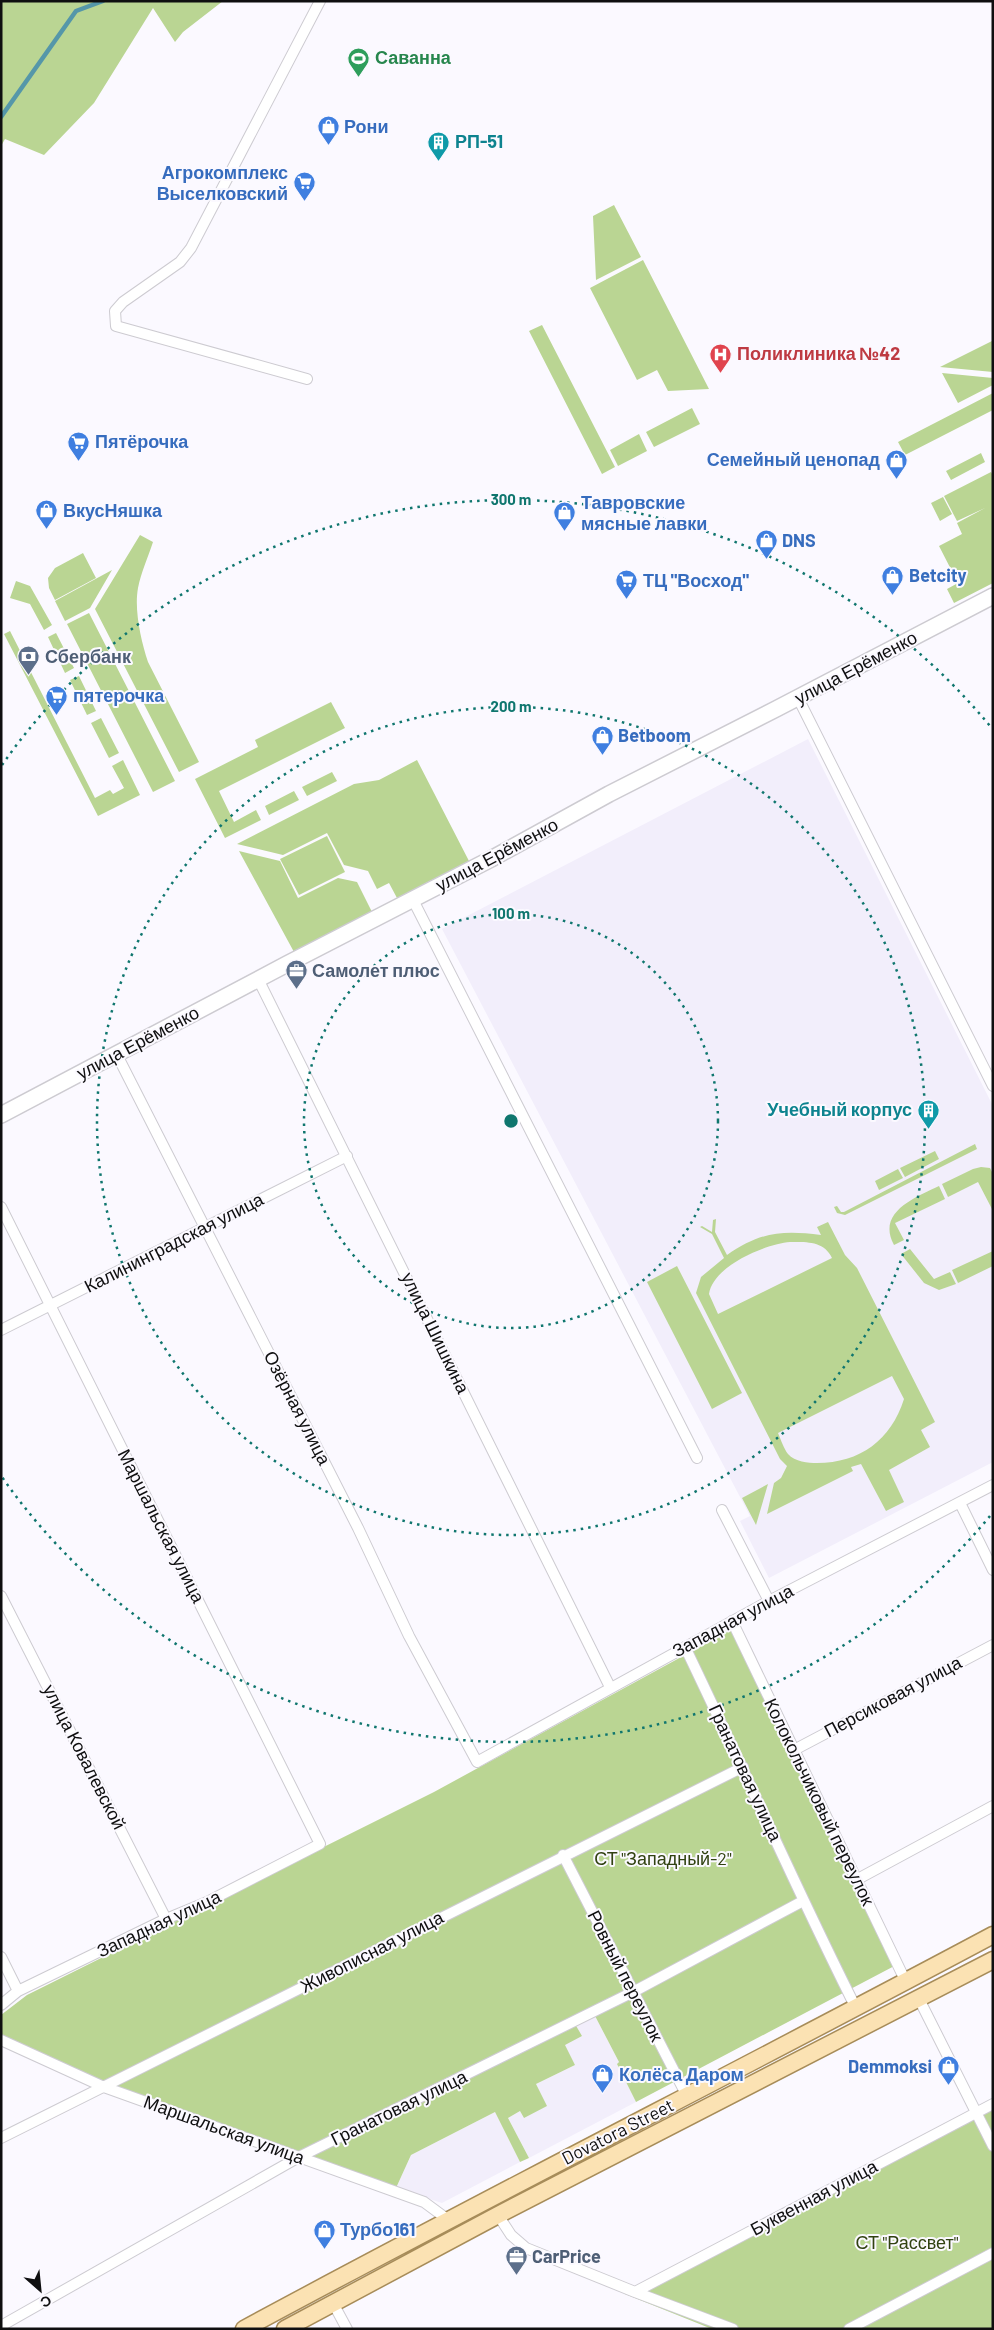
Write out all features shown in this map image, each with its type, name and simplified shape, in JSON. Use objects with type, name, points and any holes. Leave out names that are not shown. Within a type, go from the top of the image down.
[{"type":"main road","name":"улица Ерёменко","points":[[1,1116],[258,979],[413,900],[609,794],[993,596]]},
{"type":"main road","name":"Dovatora Street","points":[[244,2329],[447,2219],[687,2096],[993,1935]]},
{"type":"main road","name":"Dovatora Street","points":[[285,2329],[498,2216],[993,1960]]},
{"type":"street","points":[[307,378],[116,326],[116,311],[122,302],[180,262],[192,248],[320,1]]},
{"type":"street","points":[[798,698],[993,1086]]},
{"type":"street","points":[[413,900],[696,1458]]},
{"type":"street","name":"улица Шишкина","points":[[258,979],[610,1687]]},
{"type":"street","name":"Озёрная улица","points":[[117,1055],[358,1528],[409,1636],[477,1762]]},
{"type":"street","name":"Калининградская улица","points":[[1,1330],[347,1156]]},
{"type":"street","name":"Маршальская улица","points":[[1,1207],[320,1844]]},
{"type":"street","name":"Западная улица","points":[[477,1762],[769,1601],[993,1486]]},
{"type":"street","points":[[960,1503],[993,1570]]},
{"type":"street","points":[[722,1510],[769,1601]]},
{"type":"street","name":"улица Ковалевской","points":[[1,1596],[166,1919]]},
{"type":"street","name":"Колокольчиковый переулок","points":[[732,1621],[906,1982]]},
{"type":"street","name":"Персиковая улица","points":[[794,1750],[993,1645]]},
{"type":"street","name":"Гранатовая улица","points":[[685,1647],[743,1767],[802,1901],[856,2008]]},
{"type":"street","name":"Живописная улица","points":[[1,2138],[743,1767]]},
{"type":"street","points":[[856,1880],[993,1806]]},
{"type":"street","name":"Западная улица","points":[[1,2005],[18,1991],[166,1919],[207,1902],[320,1844]]},
{"type":"street","name":"Ровный переулок","points":[[563,1856],[687,2096]]},
{"type":"street","name":"Гранатовая улица","points":[[1,2326],[299,2157],[633,1992],[802,1901]]},
{"type":"street","points":[[1,1957],[18,1991]]},
{"type":"street","points":[[919,1999],[993,2146]]},
{"type":"street","name":"Маршальская улица","points":[[1,2040],[104,2087],[424,2202],[447,2219]]},
{"type":"street","name":"Буквенная улица","points":[[634,2292],[993,2104]]},
{"type":"street","points":[[498,2216],[511,2235],[526,2248],[634,2292],[733,2329]]},
{"type":"street","points":[[849,2329],[993,2253]]},
{"type":"street","points":[[333,2303],[347,2329]]},
{"type":"shaded area","points":[[808,739],[993,1106],[993,1462],[769,1578],[740,1521],[750,1516],[442,929]]},
{"type":"shaded area","points":[[594,2014],[619,2062],[617,2064],[636,2102],[529,2158],[508,2118],[520,2111],[524,2118],[536,2084],[575,2065],[564,2045],[575,2024]]},
{"type":"shaded area","points":[[495,2112],[520,2162],[442,2203],[396,2188],[411,2155]]},
{"type":"green space","points":[[1,1],[223,1],[183,32],[175,42],[153,8],[94,103],[44,155],[5,139],[1,146]]},
{"type":"green space","points":[[614,205],[641,257],[596,280],[593,216]]},
{"type":"green space","points":[[643,260],[709,389],[668,391],[657,370],[637,380],[590,288]]},
{"type":"green space","points":[[542,325],[615,467],[602,474],[529,331]]},
{"type":"green space","points":[[992,341],[993,372],[940,367]]},
{"type":"green space","points":[[942,373],[993,378],[993,385],[958,403]]},
{"type":"green space","points":[[993,393],[993,410],[905,455],[898,442]]},
{"type":"green space","points":[[692,408],[700,424],[654,447],[646,432]]},
{"type":"green space","points":[[639,434],[647,451],[618,466],[610,450]]},
{"type":"green space","points":[[981,453],[985,462],[951,480],[946,471]]},
{"type":"green space","points":[[991,472],[993,476],[993,583],[954,603],[947,589],[958,583],[939,546],[962,534],[957,523],[985,508],[957,521],[944,496]]},
{"type":"green space","points":[[943,497],[952,514],[940,521],[931,503]]},
{"type":"green space","points":[[140,535],[153,542],[141,577],[137,597],[143,645],[148,662],[199,762],[179,772],[95,609]]},
{"type":"green space","points":[[83,553],[96,578],[55,600],[49,588],[48,578],[55,568]]},
{"type":"green space","points":[[112,570],[90,608],[65,621],[55,601]]},
{"type":"green space","points":[[16,581],[30,586],[52,625],[44,630],[30,604],[10,598]]},
{"type":"green space","points":[[89,613],[175,781],[153,792],[67,624]]},
{"type":"green space","points":[[10,631],[95,798],[110,790],[113,794],[124,788],[112,766],[123,760],[140,795],[98,816],[4,634]]},
{"type":"green space","points":[[56,633],[74,668],[65,673],[48,637]]},
{"type":"green space","points":[[79,676],[96,711],[87,715],[70,680]]},
{"type":"green space","points":[[331,702],[345,728],[219,791],[234,822],[256,810],[261,820],[225,838],[195,779],[258,747],[255,740]]},
{"type":"green space","points":[[101,718],[119,753],[109,758],[91,723]]},
{"type":"green space","points":[[417,760],[469,861],[397,898],[389,883],[377,889],[368,871],[344,865],[327,833],[283,855],[237,844],[354,784],[379,780]]},
{"type":"green space","points":[[332,772],[337,781],[307,796],[302,787]]},
{"type":"green space","points":[[294,791],[299,800],[269,815],[265,806]]},
{"type":"green space","points":[[327,836],[345,872],[299,895],[280,859]]},
{"type":"green space","points":[[239,851],[280,861],[298,898],[338,878],[357,882],[372,912],[294,952]]},
{"type":"green space","points":[[975,1144],[977,1149],[845,1215],[837,1213],[834,1207],[837,1206],[841,1212],[844,1212]]},
{"type":"green space","points":[[935,1151],[939,1159],[905,1177],[900,1168]]},
{"type":"green space","points":[[981,1167],[990,1168],[993,1174],[993,1211],[978,1182],[948,1197],[942,1184]]},
{"type":"green space","points":[[898,1169],[903,1178],[879,1190],[875,1181]]},
{"type":"green space","points":[[939,1186],[945,1199],[895,1223],[904,1240],[894,1245],[890,1233],[890,1223],[894,1215],[910,1201]]},
{"type":"green space","points":[[716,1219],[715,1232],[727,1255],[750,1241],[772,1234],[821,1235],[817,1227],[828,1222],[845,1255],[857,1268],[935,1422],[921,1430],[930,1447],[889,1470],[904,1502],[886,1511],[861,1464],[851,1467],[853,1471],[767,1514],[774,1483],[781,1478],[787,1466],[780,1459],[696,1293],[701,1277],[724,1258],[712,1234],[700,1227],[702,1226],[712,1232],[713,1220]],"holes":[[[790,1242],[820,1245],[829,1252],[832,1258],[718,1314],[709,1294],[720,1274],[754,1252]],[[892,1376],[904,1399],[891,1426],[872,1446],[860,1454],[833,1462],[806,1462],[794,1459],[788,1454],[778,1433]]]},
{"type":"green space","points":[[910,1249],[934,1279],[950,1272],[956,1284],[939,1290],[924,1283],[901,1254]]},
{"type":"green space","points":[[993,1251],[993,1266],[958,1283],[952,1270]]},
{"type":"green space","points":[[677,1266],[742,1393],[712,1409],[647,1282]]},
{"type":"green space","points":[[768,1484],[756,1525],[742,1498]]},
{"type":"green space","name":"СТ \"Западный-2\"","points":[[738,1626],[900,1963],[636,2102],[617,2064],[619,2062],[594,2014],[575,2024],[582,2036],[565,2045],[575,2065],[536,2084],[547,2106],[524,2118],[520,2111],[508,2118],[529,2158],[520,2162],[495,2112],[411,2155],[396,2188],[120,2098],[1,2040],[1,2015],[27,1995],[434,1792]]},
{"type":"green space","name":"СТ \"Рассвет\"","points":[[993,2101],[993,2329],[712,2329],[625,2294]]},
{"type":"waterway","points":[[1,117],[76,11],[103,1]]},
{"type":"place","name":"Саванна","points":[[359,77]]},
{"type":"place","name":"Рони","points":[[328,146]]},
{"type":"place","name":"РП-51","points":[[439,161]]},
{"type":"place","name":"Агрокомплекс Выселковский","points":[[304,202]]},
{"type":"place","name":"Поликлиника №42","points":[[721,373]]},
{"type":"place","name":"Пятёрочка","points":[[79,461]]},
{"type":"place","name":"Семейный ценопад","points":[[896,479]]},
{"type":"place","name":"ВкусНяшка","points":[[47,530]]},
{"type":"place","name":"Тавровские мясные лавки","points":[[565,532]]},
{"type":"place","name":"DNS","points":[[766,560]]},
{"type":"place","name":"Betcity","points":[[893,595]]},
{"type":"place","name":"ТЦ \"Восход\"","points":[[627,600]]},
{"type":"place","name":"Сбербанк","points":[[29,676]]},
{"type":"place","name":"пятерочка","points":[[57,715]]},
{"type":"place","name":"Betboom","points":[[602,755]]},
{"type":"place","name":"Самолет плюс","points":[[296,990]]},
{"type":"place","name":"Учебный корпус","points":[[928,1129]]},
{"type":"place","name":"Demmoksi","points":[[948,2086]]},
{"type":"place","name":"Колёса Даром","points":[[603,2094]]},
{"type":"place","name":"Турбо161","points":[[324,2249]]},
{"type":"place","name":"CarPrice","points":[[516,2276]]}]
